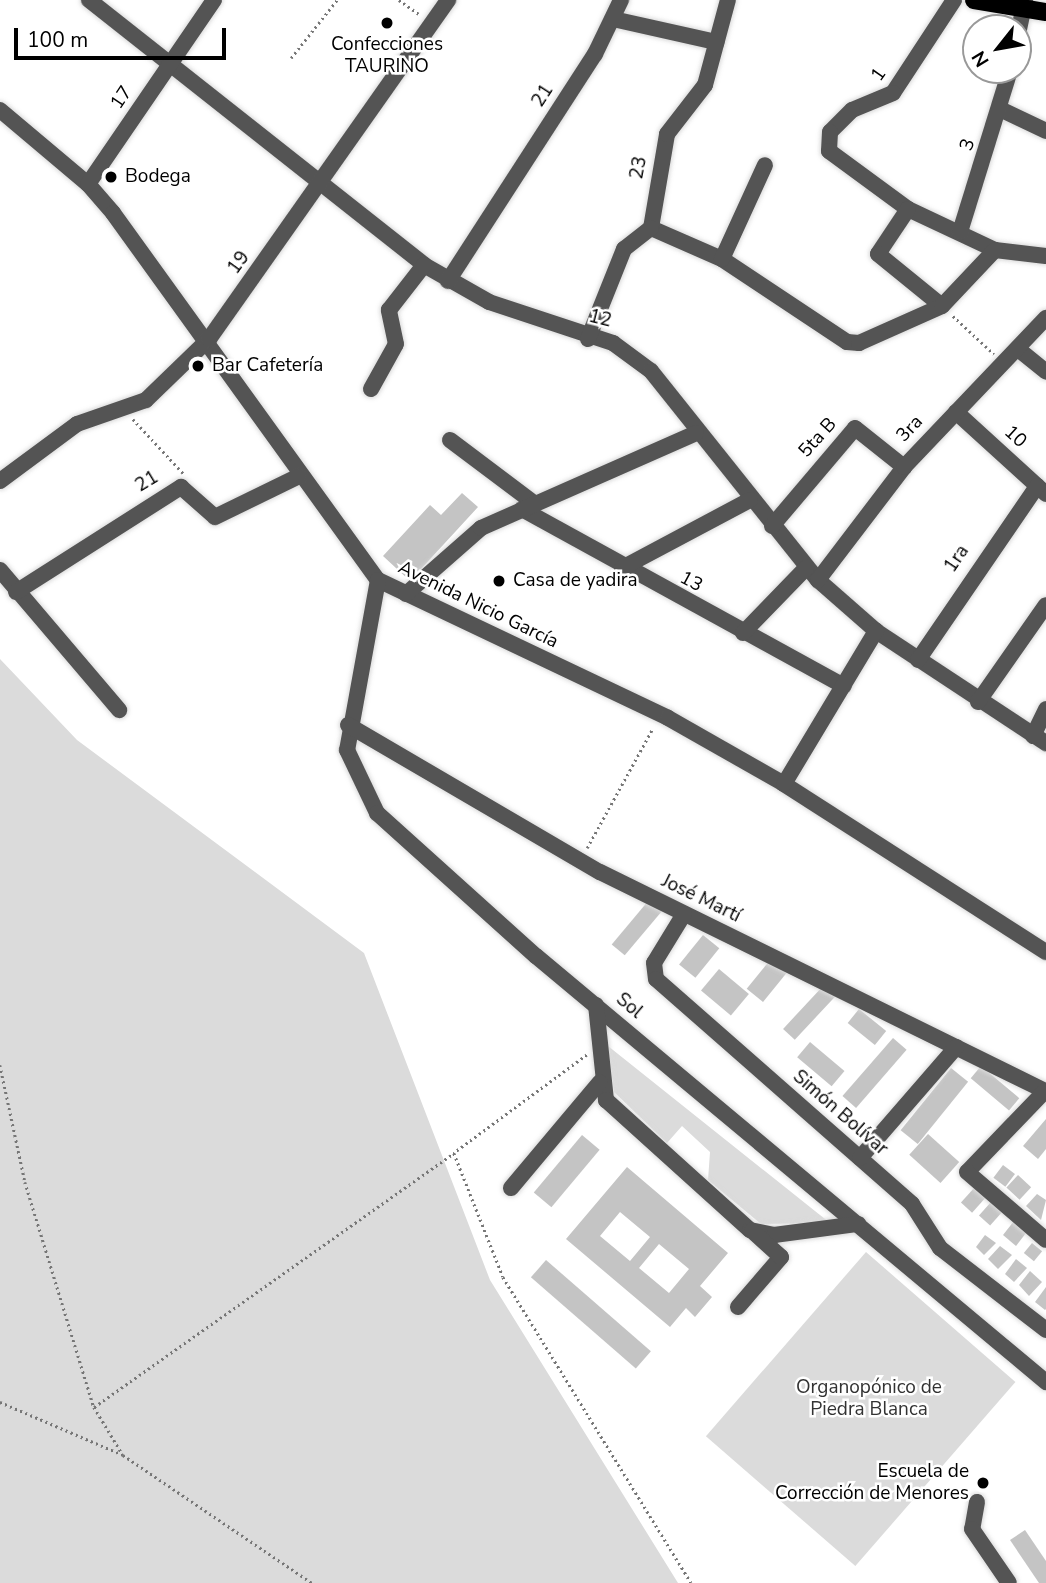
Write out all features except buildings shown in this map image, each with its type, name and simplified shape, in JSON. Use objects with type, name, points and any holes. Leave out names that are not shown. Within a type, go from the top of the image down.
[{"type":"main road","points":[[974,0],[1024,5],[1046,12]]},
{"type":"street","name":"12","points":[[89,0],[171,63],[321,188],[448,281],[588,339],[613,343],[651,371],[696,433],[812,574],[876,631],[978,702],[1039,740]]},
{"type":"street","name":"17","points":[[88,184],[214,0]]},
{"type":"street","name":"19","points":[[0,481],[77,424],[126,412],[209,339],[321,188],[448,0]]},
{"type":"street","name":"21","points":[[448,281],[613,19],[621,0]]},
{"type":"street","name":"23","points":[[651,228],[667,134],[705,85],[727,0]]},
{"type":"street","name":"1","points":[[908,209],[829,151],[830,132],[852,110],[893,93],[954,0]]},
{"type":"street","points":[[613,19],[716,42]]},
{"type":"street","name":"3","points":[[960,232],[1002,110],[1007,84]]},
{"type":"street","points":[[1002,110],[1046,131]]},
{"type":"street","name":"Avenida Nicio García","points":[[0,111],[88,184],[209,339],[299,476],[378,580],[660,715],[784,784],[1042,950]]},
{"type":"street","points":[[722,259],[765,164]]},
{"type":"street","points":[[942,306],[878,254],[908,209],[995,250],[1046,256]]},
{"type":"street","points":[[588,339],[624,249],[651,228],[722,259],[847,342],[870,341],[942,306],[995,250]]},
{"type":"street","points":[[371,389],[396,344],[389,310],[424,265]]},
{"type":"street","name":"3ra","points":[[743,633],[812,574],[904,467],[1046,318]]},
{"type":"street","points":[[1018,349],[1046,372]]},
{"type":"street","name":"10","points":[[956,412],[1042,490]]},
{"type":"street","name":"5ta B","points":[[772,526],[855,428],[904,467]]},
{"type":"street","points":[[406,594],[459,544],[528,506],[696,433]]},
{"type":"street","name":"13","points":[[450,440],[528,506],[622,568],[844,686]]},
{"type":"street","name":"21","points":[[16,592],[164,495],[188,488],[215,517],[299,476]]},
{"type":"street","name":"1ra","points":[[918,660],[1042,490]]},
{"type":"street","points":[[622,568],[750,500]]},
{"type":"street","points":[[0,570],[119,710]]},
{"type":"street","name":"Sol","points":[[378,580],[348,725],[347,750],[377,813],[596,1005],[1046,1382]]},
{"type":"street","points":[[978,702],[1046,605]]},
{"type":"street","points":[[784,784],[876,631]]},
{"type":"street","points":[[1039,740],[1046,709]]},
{"type":"street","name":"José Martí","points":[[348,725],[580,859],[684,914],[1045,1091]]},
{"type":"street","name":"Simón Bolívar","points":[[684,914],[654,963],[656,979],[912,1204],[940,1248],[1046,1330]]},
{"type":"street","points":[[1042,950],[1046,933]]},
{"type":"street","points":[[596,1005],[600,1082],[628,1126],[781,1257],[738,1307]]},
{"type":"street","points":[[860,1158],[956,1047]]},
{"type":"street","points":[[511,1188],[600,1082]]},
{"type":"street","points":[[1045,1091],[967,1172],[1046,1240]]},
{"type":"street","points":[[750,1230],[774,1236],[858,1224]]},
{"type":"street","points":[[977,1503],[972,1529],[1009,1583]]},
{"type":"path","points":[[291,58],[337,0]]},
{"type":"path","points":[[399,0],[433,24]]},
{"type":"path","points":[[942,306],[1004,364]]},
{"type":"path","points":[[126,412],[182,471],[188,488]]},
{"type":"path","points":[[580,859],[660,715]]},
{"type":"path","points":[[94,1406],[454,1153],[598,1047]]},
{"type":"path","points":[[0,1065],[25,1182],[94,1406],[123,1455]]},
{"type":"path","points":[[454,1153],[503,1277],[691,1583]]},
{"type":"path","points":[[0,1402],[123,1455],[312,1583]]},
{"type":"green space","points":[[0,659],[77,740],[364,953],[490,1280],[678,1583],[0,1583]]},
{"type":"green space","points":[[608,1046],[830,1223],[761,1224],[708,1180],[710,1152],[682,1126],[667,1143],[614,1092]]},
{"type":"green space","name":"Organopónico de Piedra Blanca","points":[[866,1252],[1015,1382],[855,1566],[706,1436]]},
{"type":"place","name":"Confecciones TAURINO","points":[[387,23]]},
{"type":"place","name":"Bodega","points":[[111,177]]},
{"type":"place","name":"Bar Cafetería","points":[[198,366]]},
{"type":"place","name":"Casa de yadira","points":[[499,581]]},
{"type":"place","name":"Escuela de Corrección de Menores","points":[[983,1483]]}]
